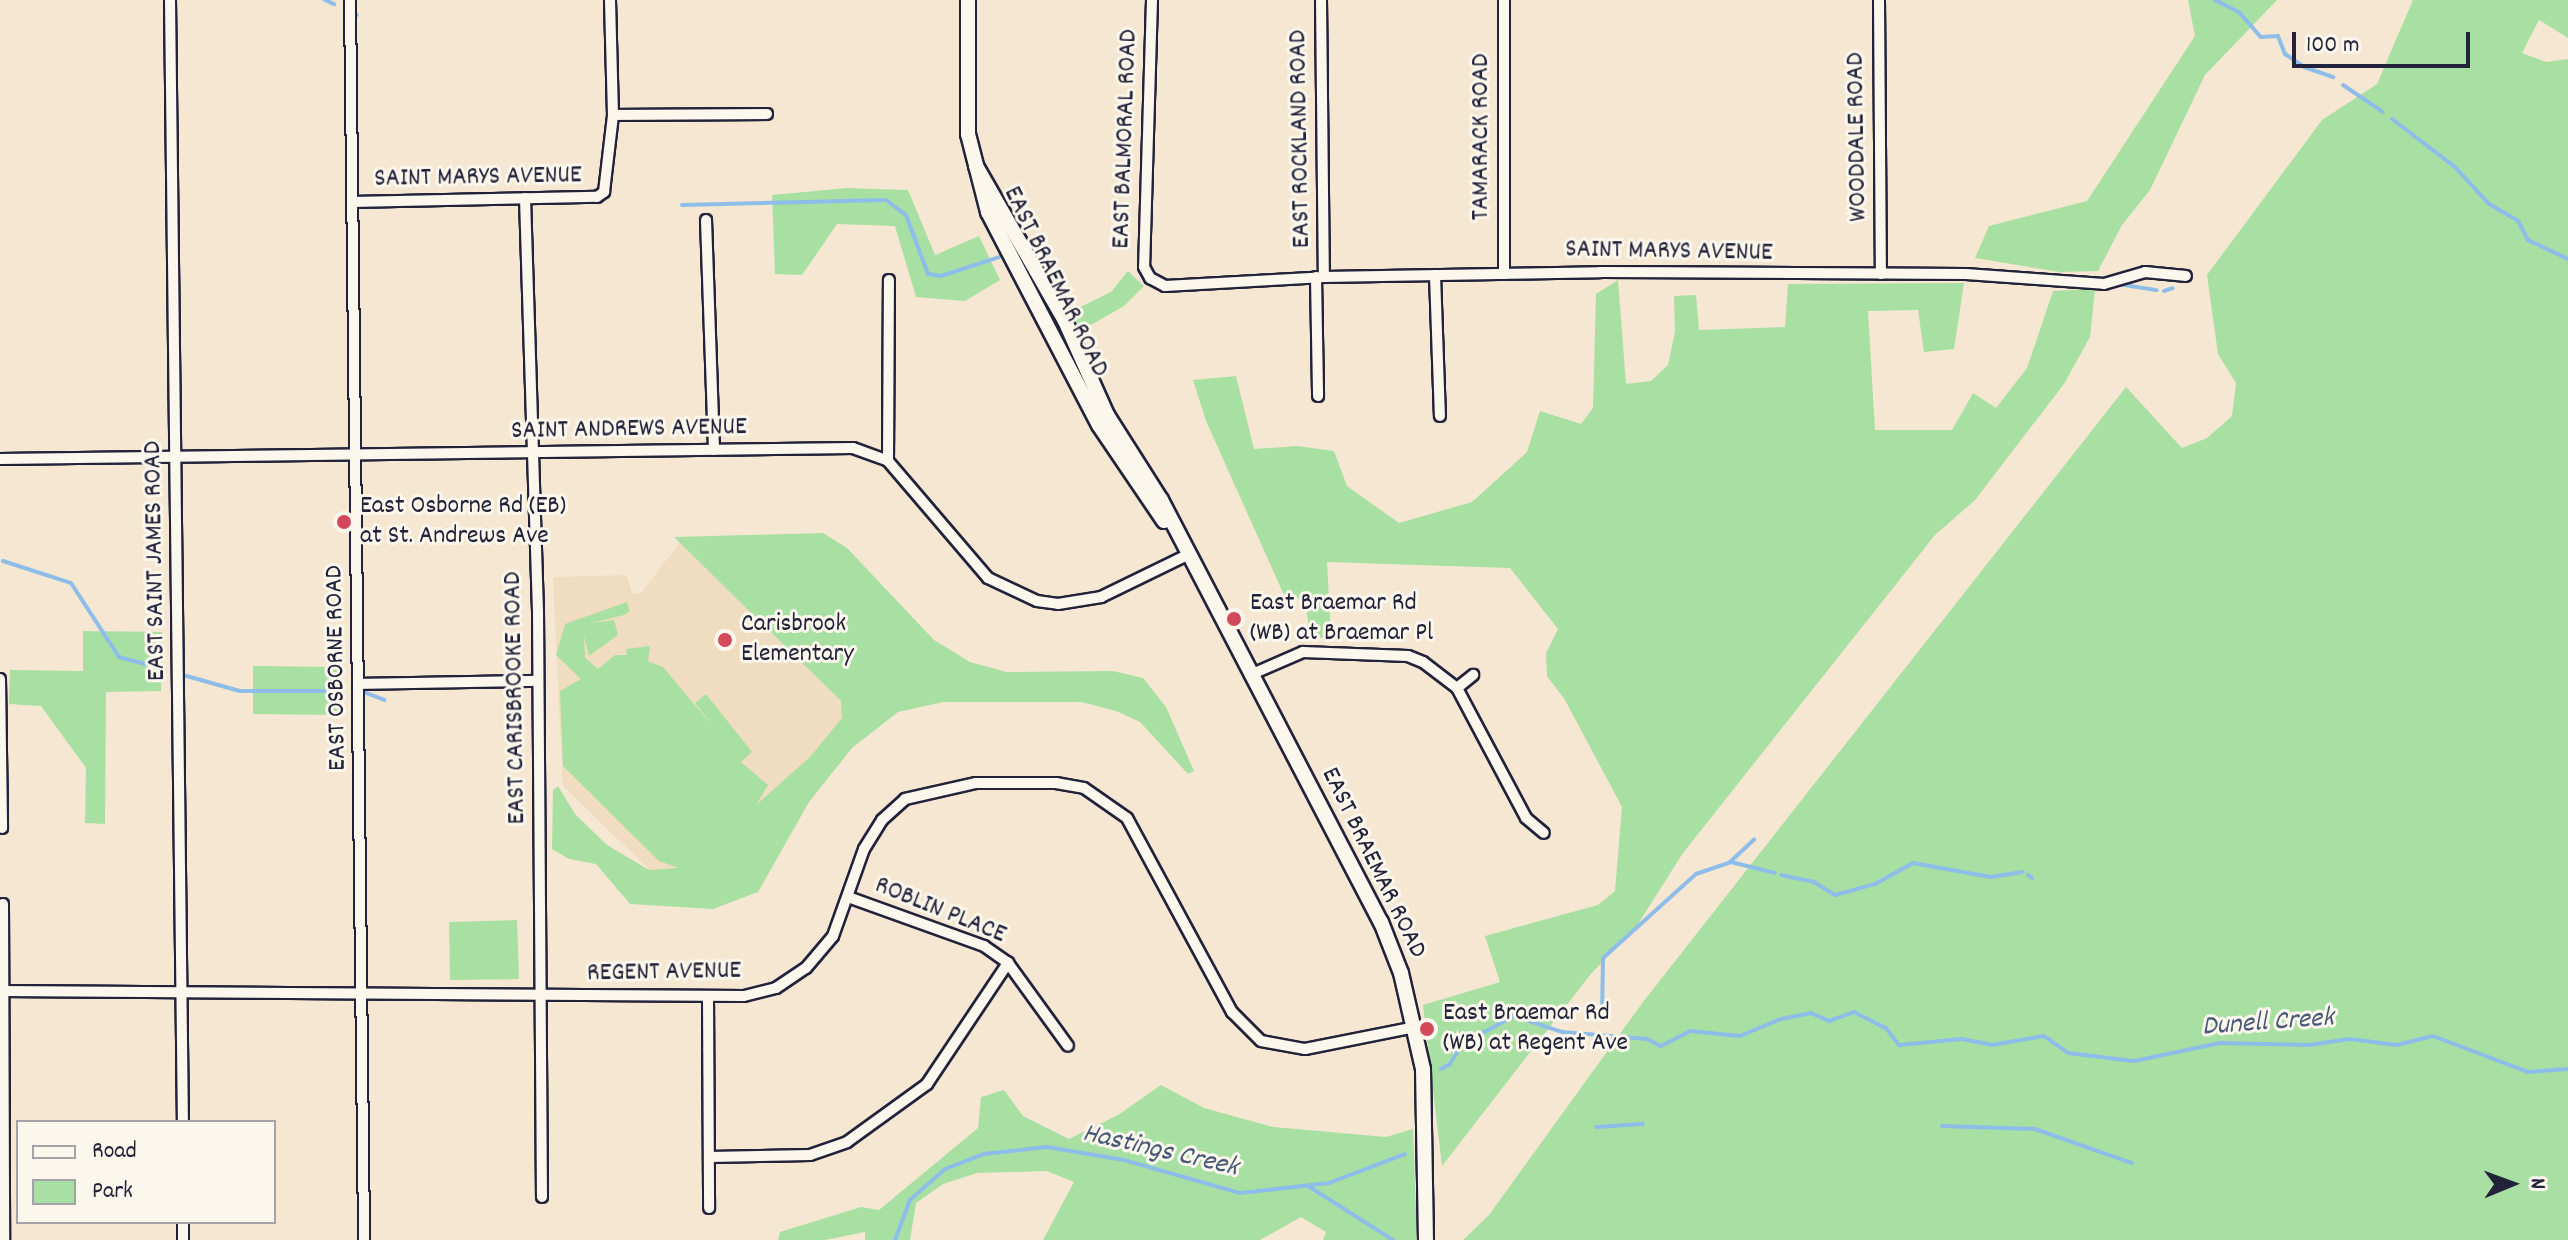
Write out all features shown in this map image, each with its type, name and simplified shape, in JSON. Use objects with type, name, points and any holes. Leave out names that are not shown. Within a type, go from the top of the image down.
[{"type":"street","name":"EAST SAINT JAMES ROAD","points":[[170,0],[183,1120]]},
{"type":"street","name":"EAST OSBORNE ROAD","points":[[350,0],[364,996],[364,1240]]},
{"type":"street","points":[[610,0],[613,115],[767,114]]},
{"type":"street","name":"EAST BRAEMAR ROAD","points":[[968,0],[966,115],[976,166],[1065,321],[1107,415],[1161,500],[1176,536],[1381,922],[1415,1027],[1424,1091],[1426,1240]]},
{"type":"street","name":"EAST BALMORAL ROAD","points":[[1150,278],[1144,267],[1144,173],[1152,93],[1152,0]]},
{"type":"street","name":"EAST ROCKLAND ROAD","points":[[1318,396],[1321,0]]},
{"type":"street","name":"TAMARACK ROAD","points":[[1504,0],[1504,274]]},
{"type":"street","name":"WOODDALE ROAD","points":[[1879,0],[1881,274]]},
{"type":"street","name":"SAINT MARYS AVENUE","points":[[352,202],[597,197],[604,192],[613,115]]},
{"type":"street","name":"EAST CARISBROOKE ROAD","points":[[525,198],[538,681],[542,1197]]},
{"type":"street","points":[[706,220],[714,450]]},
{"type":"street","name":"SAINT MARYS AVENUE","points":[[1150,278],[1172,287],[1320,277],[1504,274],[1881,274],[2104,284],[2145,272],[2186,276]]},
{"type":"street","points":[[1435,275],[1440,416]]},
{"type":"street","points":[[889,280],[888,461],[988,578],[1037,601],[1058,604],[1101,597],[1187,555]]},
{"type":"street","name":"SAINT ANDREWS AVENUE","points":[[0,459],[853,448],[888,461]]},
{"type":"street","points":[[1250,675],[1303,652],[1408,656],[1435,669],[1457,688],[1526,818],[1544,833]]},
{"type":"street","points":[[1457,688],[1473,675]]},
{"type":"street","points":[[0,679],[2,828]]},
{"type":"street","points":[[359,684],[538,681]]},
{"type":"street","name":"REGENT AVENUE","points":[[1,991],[708,998],[776,988],[806,968],[833,936],[864,849],[882,820],[905,799],[976,783],[1084,788],[1127,818],[1232,1012],[1261,1041],[1305,1049],[1415,1027]]},
{"type":"street","name":"ROBLIN PLACE","points":[[848,897],[984,946],[1008,963],[1068,1046]]},
{"type":"street","points":[[3,904],[4,1240]]},
{"type":"street","points":[[710,1157],[810,1155],[847,1142],[927,1084],[1008,963]]},
{"type":"street","points":[[708,998],[709,1208]]},
{"type":"shaded area","points":[[680,542],[853,713],[710,875],[663,883],[563,786],[553,582],[554,577],[627,575],[632,594],[641,593]]},
{"type":"green space","points":[[2188,0],[2277,0],[2205,75],[2150,190],[2122,225],[2098,271],[2060,272],[1975,258],[1989,226],[2087,201],[2195,36]]},
{"type":"green space","points":[[2413,0],[2568,0],[2568,38],[2539,20],[2522,53],[2546,62],[2568,59],[2568,1240],[1463,1240],[1489,1215],[1643,1002],[2126,387],[2182,448],[2207,438],[2232,416],[2236,383],[2218,354],[2207,275],[2322,120],[2377,84]]},
{"type":"green space","points":[[847,188],[908,190],[935,255],[979,236],[1000,280],[965,301],[916,297],[895,226],[837,224],[802,275],[775,274],[772,195]]},
{"type":"green space","points":[[1128,271],[1144,286],[1124,306],[1082,330],[1070,312],[1111,292]]},
{"type":"green space","points":[[1618,280],[1626,384],[1651,381],[1668,365],[1675,332],[1674,296],[1696,295],[1699,330],[1785,327],[1788,284],[1964,283],[1954,349],[1924,352],[1918,310],[1868,311],[1875,430],[1952,430],[1973,393],[1996,408],[2027,368],[2053,291],[2095,289],[2090,337],[2064,384],[1975,500],[1935,535],[1683,853],[1636,927],[1590,975],[1442,1166],[1423,1005],[1500,982],[1485,936],[1598,905],[1615,891],[1622,807],[1565,700],[1547,676],[1546,653],[1558,629],[1510,568],[1327,562],[1331,639],[1310,636],[1305,600],[1284,595],[1206,421],[1193,380],[1236,376],[1254,449],[1297,446],[1334,451],[1347,486],[1399,523],[1472,502],[1527,452],[1540,411],[1581,424],[1593,408],[1596,294]]},
{"type":"green space","points":[[823,533],[847,548],[934,640],[970,662],[1007,672],[1113,671],[1143,678],[1166,707],[1194,771],[1188,774],[1140,722],[1116,711],[1081,702],[943,702],[898,712],[852,748],[809,802],[758,892],[713,909],[630,904],[596,864],[569,859],[552,849],[553,790],[558,786],[575,814],[607,845],[649,870],[679,868],[659,861],[563,766],[560,691],[581,679],[556,655],[565,624],[627,602],[630,611],[624,615],[591,623],[614,620],[618,635],[589,656],[584,636],[585,658],[598,669],[615,655],[627,655],[626,649],[650,646],[648,661],[663,667],[714,728],[695,703],[706,694],[752,752],[741,762],[768,785],[756,805],[810,757],[842,718],[841,701],[674,537]]},
{"type":"green space","points":[[83,631],[162,632],[161,691],[106,692],[105,824],[85,823],[86,768],[41,706],[9,704],[10,670],[83,671]]},
{"type":"green space","points":[[253,666],[339,667],[338,715],[253,714]]},
{"type":"green space","points":[[517,920],[519,979],[450,980],[449,922]]},
{"type":"green space","points":[[1161,1085],[1204,1108],[1273,1127],[1386,1137],[1413,1129],[1417,1240],[1323,1240],[1326,1232],[1301,1217],[1260,1240],[1043,1240],[1074,1182],[1047,1171],[977,1173],[943,1184],[916,1203],[910,1240],[865,1240],[865,1232],[825,1240],[778,1240],[780,1232],[861,1207],[879,1210],[978,1128],[981,1097],[1004,1090],[1023,1116],[1069,1139],[1118,1115]]},
{"type":"waterway","points":[[325,0],[334,4]]},
{"type":"waterway","points":[[2215,0],[2239,12],[2261,37],[2278,36],[2285,54],[2304,67],[2333,77]]},
{"type":"waterway","points":[[2343,85],[2383,112]]},
{"type":"waterway","points":[[2392,119],[2455,167],[2489,204],[2518,221],[2528,240],[2568,259]]},
{"type":"waterway","points":[[682,205],[886,200],[906,215],[928,274],[941,276],[999,257]]},
{"type":"waterway","points":[[2118,284],[2157,290]]},
{"type":"waterway","points":[[2164,291],[2173,288]]},
{"type":"waterway","points":[[3,561],[71,583],[119,657],[164,669]]},
{"type":"waterway","points":[[183,675],[240,691],[339,691]]},
{"type":"waterway","points":[[361,691],[384,700]]},
{"type":"waterway","points":[[1602,1016],[1603,958],[1696,874],[1730,862],[1754,840]]},
{"type":"waterway","points":[[1731,862],[1775,873]]},
{"type":"waterway","points":[[1781,875],[1814,882],[1835,895],[1875,884],[1913,863],[1991,877],[2023,872]]},
{"type":"waterway","points":[[2028,875],[2032,878]]},
{"type":"waterway","name":"Dunell Creek","points":[[1441,1069],[1450,1064],[1462,1044],[1514,1016],[1562,1032],[1647,1039],[1661,1046],[1690,1031],[1740,1036],[1781,1019],[1811,1013],[1829,1021],[1854,1012],[1886,1028],[1899,1045],[1962,1039],[1992,1045],[2044,1036],[2068,1053],[2134,1061],[2220,1043],[2309,1045],[2350,1039],[2397,1045],[2433,1036],[2528,1072],[2568,1069]]},
{"type":"waterway","points":[[1596,1127],[1643,1124]]},
{"type":"waterway","points":[[1942,1126],[2035,1129],[2132,1163]]},
{"type":"waterway","name":"Hastings Creek","points":[[895,1240],[910,1200],[945,1169],[984,1154],[1047,1147],[1124,1160],[1240,1193],[1329,1183],[1405,1154]]},
{"type":"waterway","points":[[1308,1186],[1393,1240]]},
{"type":"place","name":"East Osborne Rd (EB) at St. Andrews Ave","points":[[344,522]]},
{"type":"place","name":"East Braemar Rd (WB) at Braemar Pl","points":[[1234,619]]},
{"type":"place","name":"Carisbrook Elementary","points":[[725,640]]},
{"type":"place","name":"East Braemar Rd (WB) at Regent Ave","points":[[1427,1029]]}]
